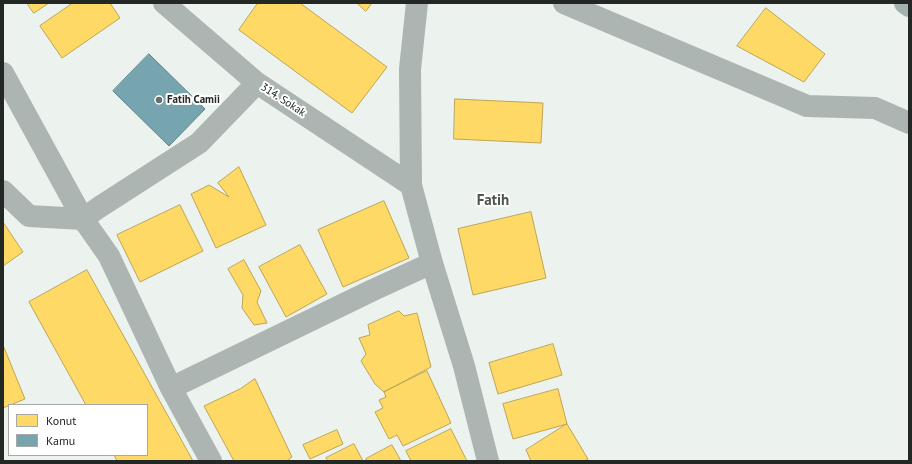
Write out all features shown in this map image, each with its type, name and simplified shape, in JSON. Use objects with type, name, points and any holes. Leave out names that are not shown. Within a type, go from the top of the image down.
[{"type":"highway","points":[[905,3],[909,6]]},
{"type":"street","name":"314. Sokak","points":[[164,3],[257,83],[411,185]]},
{"type":"street","points":[[417,3],[410,69],[411,185],[432,263],[464,366],[488,461]]},
{"type":"street","points":[[564,3],[807,106],[875,108],[909,123]]},
{"type":"street","points":[[3,73],[83,220],[109,256],[171,388],[211,461]]},
{"type":"street","points":[[3,191],[29,216],[83,220],[98,208],[199,143],[257,83]]},
{"type":"street","points":[[171,388],[432,263]]},
{"type":"building: Konut","points":[[27,3],[49,3],[34,13]]},
{"type":"building: Konut","points":[[73,3],[110,3],[120,18],[62,58],[40,26]]},
{"type":"building: Konut","points":[[258,3],[300,3],[387,67],[352,113],[239,30]]},
{"type":"building: Konut","points":[[357,3],[372,3],[366,11]]},
{"type":"building: Konut","points":[[766,8],[825,54],[804,82],[737,46]]},
{"type":"building: Konut","points":[[455,99],[543,103],[541,143],[454,139]]},
{"type":"building: Konut","points":[[239,167],[266,225],[216,248],[191,194],[209,185],[229,197],[218,183]]},
{"type":"building: Konut","points":[[384,201],[409,258],[343,287],[318,230]]},
{"type":"building: Konut","points":[[180,205],[203,251],[140,282],[117,235]]},
{"type":"building: Konut","points":[[531,212],[546,278],[473,295],[458,229]]},
{"type":"building: Konut","points":[[3,222],[23,252],[3,266]]},
{"type":"building: Konut","points":[[300,245],[327,294],[286,317],[259,267]]},
{"type":"building: Konut","points":[[244,260],[261,291],[257,302],[267,323],[254,325],[242,308],[243,295],[228,269]]},
{"type":"building: Konut","points":[[87,270],[193,461],[117,461],[114,456],[148,456],[148,404],[85,404],[29,302]]},
{"type":"building: Konut","points":[[399,311],[404,316],[417,313],[431,367],[384,392],[375,384],[361,361],[366,354],[359,338],[370,335],[368,325]]},
{"type":"building: Konut","points":[[553,344],[562,375],[498,394],[489,363]]},
{"type":"building: Konut","points":[[3,345],[25,399],[13,404],[8,404],[8,406],[3,408]]},
{"type":"building: Konut","points":[[427,371],[451,423],[403,446],[397,435],[389,439],[375,412],[383,408],[379,400],[386,397],[384,392]]},
{"type":"building: Konut","points":[[255,379],[292,457],[287,461],[234,461],[204,406],[240,389]]},
{"type":"building: Konut","points":[[558,389],[567,424],[513,439],[503,404]]},
{"type":"building: Konut","points":[[567,424],[588,459],[584,461],[531,461],[526,450]]},
{"type":"building: Konut","points":[[451,429],[467,461],[411,461],[406,451]]},
{"type":"building: Konut","points":[[337,430],[343,444],[310,459],[303,445]]},
{"type":"building: Konut","points":[[354,444],[363,461],[328,461],[326,458]]},
{"type":"building: Konut","points":[[392,445],[401,461],[367,461],[366,459]]},
{"type":"building: Kamu","name":"Fatih Camii","points":[[149,54],[205,109],[169,146],[113,91]]},
{"type":"place","name":"Fatih Camii","points":[[159,100]]},
{"type":"district","name":"Fatih","points":[[493,201]]}]
